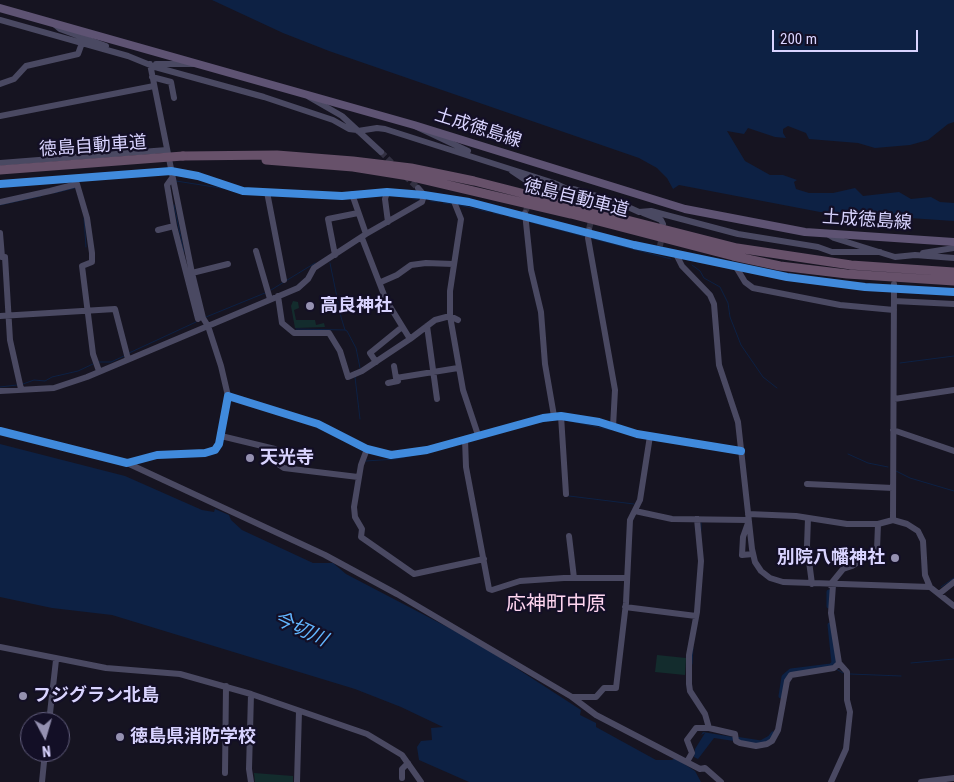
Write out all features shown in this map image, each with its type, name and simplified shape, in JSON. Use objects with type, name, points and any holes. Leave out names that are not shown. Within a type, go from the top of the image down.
[{"type":"highway","name":"徳島自動車道","points":[[0,170],[186,156],[277,155],[353,160],[411,168],[474,181],[737,248],[851,265],[954,272]]},
{"type":"highway","name":"徳島自動車道","points":[[186,156],[318,164],[382,171],[517,201],[771,264],[847,274],[954,281]]},
{"type":"main road","name":"土成徳島線","points":[[0,8],[414,125],[656,201],[756,224],[829,235],[954,242]]},
{"type":"street","points":[[0,20],[128,56]]},
{"type":"street","points":[[52,23],[60,29],[150,64],[264,97],[333,120],[349,129],[385,129],[628,207],[661,220],[663,224]]},
{"type":"street","points":[[0,84],[14,78],[26,66],[78,54],[82,43]]},
{"type":"street","points":[[150,64],[198,64]]},
{"type":"street","points":[[127,463],[158,455],[212,452],[218,448],[228,396],[208,326],[203,318],[192,273],[150,64]]},
{"type":"street","points":[[152,77],[172,82],[174,98]]},
{"type":"street","points":[[0,116],[154,86]]},
{"type":"street","points":[[308,96],[337,112],[381,152]]},
{"type":"street","points":[[414,125],[430,135],[508,168],[534,185],[566,189]]},
{"type":"street","points":[[0,163],[167,150]]},
{"type":"street","points":[[171,175],[167,185],[174,226],[198,319]]},
{"type":"street","points":[[0,184],[171,175],[198,176],[242,191],[267,195],[387,192],[424,195],[525,214],[588,234],[796,279],[954,292]]},
{"type":"street","points":[[0,202],[76,181]]},
{"type":"street","points":[[76,181],[87,218],[92,253],[92,262],[82,266],[87,311],[97,366]]},
{"type":"street","points":[[554,183],[596,204],[628,207]]},
{"type":"street","points":[[418,188],[424,195]]},
{"type":"street","points":[[387,192],[385,199],[388,222]]},
{"type":"street","points":[[352,194],[386,300],[410,339]]},
{"type":"street","points":[[267,195],[284,280]]},
{"type":"street","points":[[0,390],[20,386],[54,388],[97,366],[208,326],[278,296],[287,289],[308,279],[314,268],[422,202],[424,195]]},
{"type":"street","points":[[453,199],[461,219],[453,264],[450,316],[458,368],[478,435]]},
{"type":"street","points":[[639,212],[651,211],[738,234],[818,247],[832,252],[880,252]]},
{"type":"street","points":[[335,255],[328,219],[358,213]]},
{"type":"street","points":[[525,214],[531,270],[542,312],[545,364],[558,416],[566,494]]},
{"type":"street","points":[[158,230],[174,226]]},
{"type":"street","points":[[0,233],[2,257],[5,257],[8,316],[20,386]]},
{"type":"street","points":[[588,234],[615,390],[613,427]]},
{"type":"street","points":[[829,235],[895,259],[954,248]]},
{"type":"street","points":[[256,251],[266,291],[270,299]]},
{"type":"street","points":[[676,254],[682,266],[710,296],[714,304],[719,369],[738,422],[753,554],[761,571],[770,578],[783,582],[930,587]]},
{"type":"street","points":[[915,255],[954,258]]},
{"type":"street","points":[[380,282],[397,275],[411,265],[426,263],[453,264]]},
{"type":"street","points":[[192,273],[228,264]]},
{"type":"street","points":[[736,267],[745,282],[753,288],[840,305],[894,310]]},
{"type":"street","points":[[894,286],[894,520]]},
{"type":"street","points":[[278,296],[282,323],[292,332],[329,333],[340,351],[348,377],[376,362],[436,320],[450,316],[458,320]]},
{"type":"street","points":[[894,302],[954,304]]},
{"type":"street","points":[[0,316],[114,309],[127,356]]},
{"type":"street","points":[[427,326],[436,399]]},
{"type":"street","points":[[376,362],[370,353],[402,327]]},
{"type":"street","points":[[388,383],[398,381],[394,366]]},
{"type":"street","points":[[396,378],[458,368]]},
{"type":"street","points":[[894,399],[954,390]]},
{"type":"street","points":[[228,396],[318,424],[367,450],[397,455],[465,441],[478,435],[558,416],[587,419],[650,436],[740,450]]},
{"type":"street","points":[[893,430],[954,451]]},
{"type":"street","points":[[0,431],[127,463],[324,555],[398,594],[572,697],[596,715],[688,760],[700,769],[705,768],[721,782]]},
{"type":"street","points":[[221,436],[275,449],[272,460],[284,468],[358,477]]},
{"type":"street","points":[[572,697],[596,697],[604,688],[616,688],[625,607],[630,520],[640,500],[650,436]]},
{"type":"street","points":[[465,441],[466,467],[490,590],[520,581],[627,578]]},
{"type":"street","points":[[367,450],[358,477],[354,512],[362,529],[361,537],[414,574],[484,559]]},
{"type":"street","points":[[807,484],[893,488]]},
{"type":"street","points":[[635,511],[672,519],[808,518],[847,524],[878,524],[894,520],[913,526],[920,535],[925,575],[930,587],[954,606]]},
{"type":"street","points":[[748,518],[743,537],[742,555],[753,554]]},
{"type":"street","points":[[808,518],[807,546],[812,584]]},
{"type":"street","points":[[698,519],[701,561],[696,616],[689,655],[689,684],[690,691],[705,714],[709,728]]},
{"type":"street","points":[[836,666],[831,613],[832,585],[843,568],[852,566],[877,550],[878,524]]},
{"type":"street","points":[[568,536],[574,578]]},
{"type":"street","points":[[939,594],[954,582]]},
{"type":"street","points":[[625,607],[696,616]]},
{"type":"street","points":[[0,647],[56,660],[130,671],[180,674],[251,694],[367,734],[402,755],[421,782]]},
{"type":"street","points":[[50,712],[56,660]]},
{"type":"street","points":[[688,760],[692,754],[687,740],[696,728],[709,728],[735,734],[736,739],[756,746],[762,746],[772,741],[778,730],[787,680],[791,675],[836,666],[847,673],[847,700],[850,712],[849,736],[846,749],[831,782]]},
{"type":"street","points":[[225,773],[226,686]]},
{"type":"street","points":[[251,694],[249,769],[251,782]]},
{"type":"street","points":[[297,782],[299,711]]},
{"type":"street","points":[[42,782],[44,762]]},
{"type":"street","points":[[402,778],[402,769],[408,763]]},
{"type":"street","points":[[920,782],[954,778]]},
{"type":"green space","points":[[293,301],[298,302],[299,308],[294,310],[296,320],[315,320],[316,325],[324,323],[325,327],[295,328],[291,306]]},
{"type":"green space","points":[[657,655],[686,658],[685,675],[655,672]]},
{"type":"green space","points":[[254,773],[293,776],[293,782],[255,782]]},
{"type":"water","points":[[212,0],[954,0],[954,122],[948,124],[928,140],[910,145],[875,148],[858,143],[809,139],[806,133],[788,126],[783,129],[786,138],[775,137],[748,128],[744,134],[727,131],[745,161],[770,175],[783,175],[797,180],[794,182],[796,189],[809,193],[833,193],[855,188],[863,196],[899,192],[911,199],[931,197],[940,202],[954,203],[954,221],[820,212],[679,185],[673,189],[667,178],[657,168],[639,158],[329,51],[283,33]]},
{"type":"water","name":"今切川","points":[[0,444],[125,476],[202,510],[214,512],[215,509],[229,515],[231,520],[242,530],[313,563],[333,563],[346,574],[476,642],[581,710],[580,715],[596,723],[596,727],[656,760],[672,760],[675,758],[695,771],[701,782],[469,782],[419,760],[417,747],[421,741],[432,740],[431,728],[443,727],[401,707],[355,689],[112,615],[52,608],[0,597]]},
{"type":"water","points":[[703,732],[733,737],[734,741],[714,738],[698,759],[694,757],[695,749],[705,733],[701,735]]},
{"type":"waterway","points":[[176,181],[227,189]]},
{"type":"waterway","points":[[54,193],[75,188]]},
{"type":"waterway","points":[[0,205],[41,196]]},
{"type":"waterway","points":[[404,197],[419,200]]},
{"type":"waterway","points":[[430,201],[439,202]]},
{"type":"waterway","points":[[443,203],[452,204]]},
{"type":"waterway","points":[[174,205],[184,252]]},
{"type":"waterway","points":[[459,205],[489,212]]},
{"type":"waterway","points":[[493,213],[502,215]]},
{"type":"waterway","points":[[509,217],[521,219]]},
{"type":"waterway","points":[[84,218],[86,247]]},
{"type":"waterway","points":[[530,222],[586,237]]},
{"type":"waterway","points":[[590,238],[671,259]]},
{"type":"waterway","points":[[271,290],[315,263]]},
{"type":"waterway","points":[[330,263],[341,317],[345,330],[356,348],[360,368]]},
{"type":"waterway","points":[[692,265],[700,271],[704,278],[720,287],[728,303],[730,317],[741,345],[763,377],[777,388]]},
{"type":"waterway","points":[[206,317],[265,293]]},
{"type":"waterway","points":[[129,353],[196,322]]},
{"type":"waterway","points":[[296,329],[345,330]]},
{"type":"waterway","points":[[99,362],[111,362],[124,356]]},
{"type":"waterway","points":[[900,363],[954,356]]},
{"type":"waterway","points":[[23,384],[34,380],[45,381],[52,377],[78,371],[93,364]]},
{"type":"waterway","points":[[355,377],[360,419]]},
{"type":"waterway","points":[[0,387],[17,385]]},
{"type":"waterway","points":[[537,423],[553,420]]},
{"type":"waterway","points":[[565,420],[611,430]]},
{"type":"waterway","points":[[366,461],[396,459],[419,454]]},
{"type":"waterway","points":[[848,454],[868,463],[888,467]]},
{"type":"waterway","points":[[896,471],[910,478],[954,491]]},
{"type":"waterway","points":[[569,496],[634,504]]},
{"type":"waterway","points":[[701,523],[701,530]]},
{"type":"waterway","points":[[941,587],[954,578]]},
{"type":"waterway","points":[[829,592],[829,606]]},
{"type":"waterway","points":[[781,696],[784,677],[791,671],[831,666],[834,663],[830,625]]},
{"type":"waterway","points":[[692,664],[693,648]]},
{"type":"waterway","points":[[911,663],[954,659]]},
{"type":"waterway","points":[[836,669],[843,673]]},
{"type":"waterway","points":[[850,674],[901,676]]},
{"type":"waterway","points":[[735,739],[761,743],[773,734]]},
{"type":"tunnel","points":[[381,152],[396,167]]},
{"type":"tunnel","points":[[405,176],[418,188]]},
{"type":"tunnel","points":[[526,211],[533,185]]},
{"type":"tunnel","points":[[589,229],[595,205]]},
{"type":"tunnel","points":[[660,246],[662,235]]},
{"type":"cycle path","points":[[0,184],[171,171],[198,176],[243,191],[342,196],[387,192],[424,195],[469,202],[634,245],[787,277],[865,287],[954,292]]},
{"type":"cycle path","points":[[0,431],[127,463],[157,455],[205,453],[215,450],[219,444],[228,396],[318,424],[367,449],[391,455],[427,450],[543,418],[561,416],[599,422],[637,434],[741,451]]},
{"type":"place","name":"高良神社","points":[[310,306]]},
{"type":"place","name":"天光寺","points":[[250,458]]},
{"type":"place","name":"別院八幡神社","points":[[895,558]]},
{"type":"place","name":"フジグラン北島","points":[[23,696]]},
{"type":"place","name":"徳島県消防学校","points":[[120,737]]},
{"type":"district","name":"応神町中原","points":[[556,605]]}]
